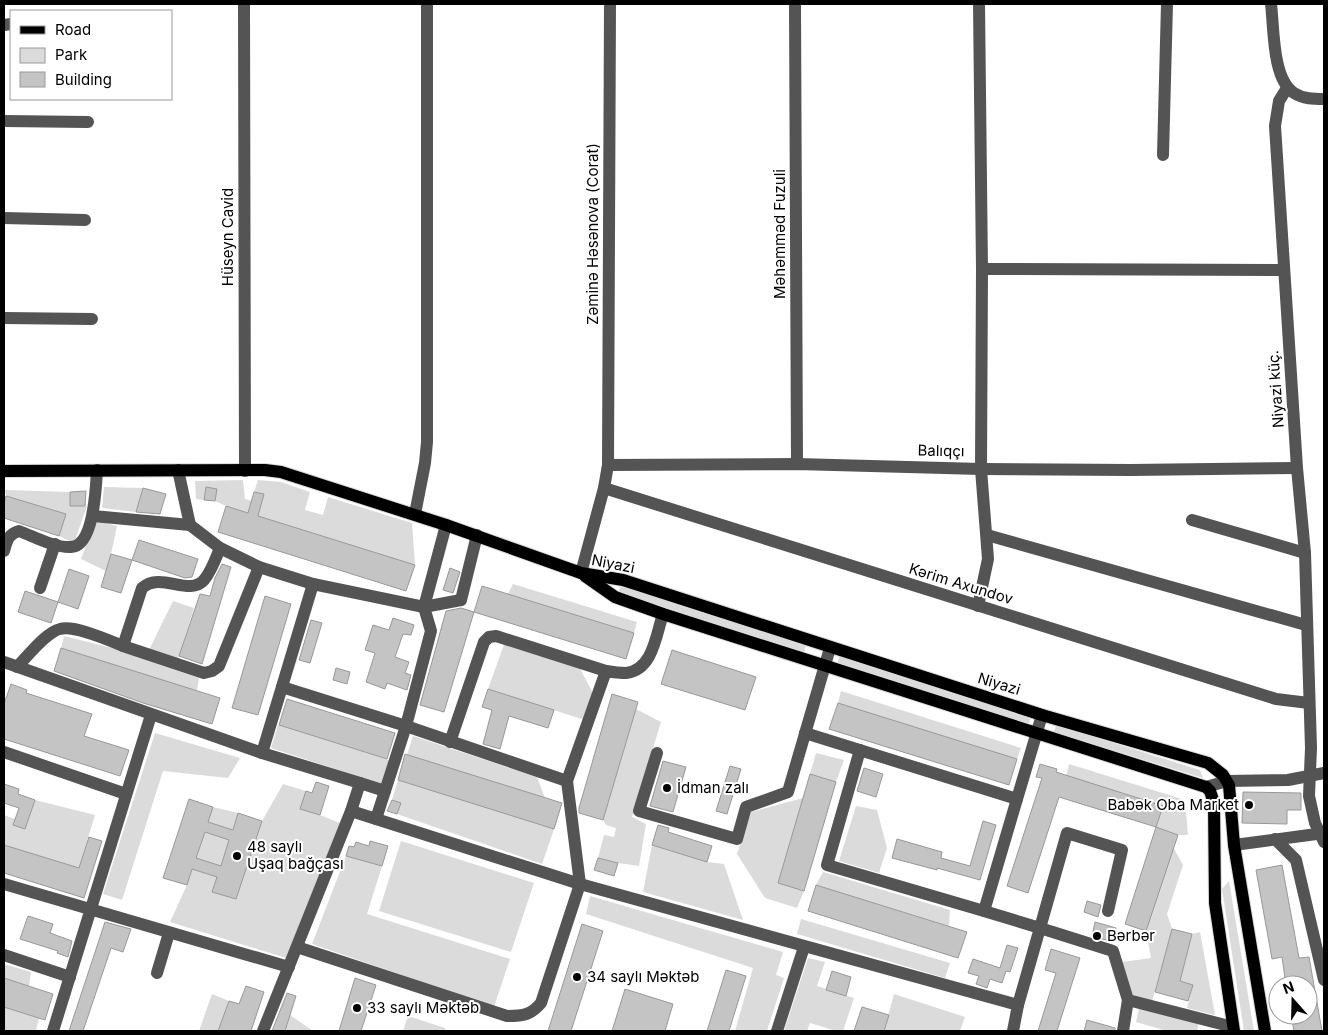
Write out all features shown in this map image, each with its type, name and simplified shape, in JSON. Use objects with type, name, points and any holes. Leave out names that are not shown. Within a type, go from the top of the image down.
[{"type":"main road","points":[[4,471],[178,470],[281,472],[446,524],[581,574]]},
{"type":"main road","name":"Niyazi","points":[[581,574],[615,597],[663,614],[1206,787]]},
{"type":"main road","name":"Niyazi","points":[[581,574],[624,580],[830,648],[1042,714],[1200,760],[1213,766],[1227,780]]},
{"type":"main road","points":[[1227,780],[1234,845],[1264,1031]]},
{"type":"main road","points":[[1206,787],[1212,797],[1215,811],[1215,903],[1234,1029]]},
{"type":"street","name":"Hüseyn Cavid","points":[[244,4],[245,471]]},
{"type":"street","points":[[415,514],[427,442],[427,4]]},
{"type":"street","name":"Zəminə Həsənova (Corat)","points":[[608,465],[610,4]]},
{"type":"street","name":"Məhəmməd Fuzuli","points":[[795,4],[797,464]]},
{"type":"street","points":[[978,606],[988,559],[981,469],[982,269],[979,4]]},
{"type":"street","points":[[1163,155],[1167,4]]},
{"type":"street","points":[[1271,4],[1277,61],[1287,88],[1301,97],[1324,99]]},
{"type":"street","name":"Niyazi küç.","points":[[1287,88],[1279,101],[1275,126],[1297,468],[1305,553],[1311,748],[1309,796],[1312,812],[1323,836]]},
{"type":"street","points":[[4,121],[88,122]]},
{"type":"street","points":[[4,218],[85,220]]},
{"type":"street","points":[[982,269],[1284,270]]},
{"type":"street","points":[[4,318],[92,319]]},
{"type":"street","name":"Balıqçı","points":[[608,465],[797,464],[981,469],[1131,470],[1297,468]]},
{"type":"street","points":[[581,574],[604,488],[608,465]]},
{"type":"street","points":[[4,551],[8,537],[13,533],[19,532],[55,544],[70,547],[77,546],[82,541],[93,516],[97,470]]},
{"type":"street","points":[[178,470],[190,525]]},
{"type":"street","name":"Kərim Axundov","points":[[604,488],[1276,699],[1309,703]]},
{"type":"street","points":[[93,516],[190,525],[220,548],[259,567],[313,584],[424,607],[461,600],[477,535]]},
{"type":"street","points":[[1192,520],[1305,553]]},
{"type":"street","points":[[376,819],[406,726],[431,631],[424,607],[446,524]]},
{"type":"street","points":[[987,535],[1306,625]]},
{"type":"street","points":[[40,588],[55,544]]},
{"type":"street","points":[[123,646],[142,588],[148,583],[156,581],[189,586],[198,585],[205,580],[220,548]]},
{"type":"street","points":[[17,668],[51,633],[60,629],[71,628],[204,672],[212,671],[219,666],[259,567]]},
{"type":"street","points":[[262,753],[313,584]]},
{"type":"street","points":[[450,742],[484,642],[489,637],[496,636],[606,671],[626,673],[640,668],[649,659],[663,614]]},
{"type":"street","points":[[657,753],[639,812],[737,839],[746,807],[788,792],[830,648]]},
{"type":"street","points":[[4,662],[262,753],[385,791]]},
{"type":"street","points":[[297,947],[508,1016],[524,1016],[536,1008],[541,1003],[580,884],[567,780],[606,671]]},
{"type":"street","points":[[282,687],[567,780]]},
{"type":"street","points":[[984,911],[1042,714]]},
{"type":"street","points":[[53,1031],[151,715]]},
{"type":"street","points":[[805,733],[1017,799]]},
{"type":"street","points":[[860,750],[827,864],[1113,952],[1128,1000],[1123,1031]]},
{"type":"street","points":[[4,752],[126,794]]},
{"type":"street","points":[[1206,787],[1227,780],[1288,780],[1324,773]]},
{"type":"street","points":[[263,1031],[351,812],[360,783]]},
{"type":"street","points":[[351,812],[580,884],[1018,1005]]},
{"type":"street","points":[[1014,1031],[1018,1005],[1067,833],[1122,850],[1108,911]]},
{"type":"street","points":[[1234,845],[1276,838],[1323,836]]},
{"type":"street","points":[[1276,838],[1296,860],[1324,980]]},
{"type":"street","points":[[4,884],[289,967]]},
{"type":"street","points":[[157,974],[169,933]]},
{"type":"street","points":[[777,1031],[804,947]]},
{"type":"street","points":[[4,955],[70,976]]},
{"type":"street","points":[[1128,1000],[1234,1029]]},
{"type":"green space","points":[[243,480],[245,499],[261,504],[264,495],[254,492],[258,480],[281,482],[310,492],[305,510],[323,515],[328,497],[412,523],[415,565],[226,506],[215,501],[216,489],[206,487],[204,500],[196,499],[195,481]]},
{"type":"green space","points":[[104,487],[143,488],[136,512],[102,508]]},
{"type":"green space","points":[[5,490],[70,492],[70,506],[87,506],[74,543],[59,536],[66,514],[6,496]]},
{"type":"green space","points":[[95,520],[117,526],[106,571],[81,559]]},
{"type":"green space","points":[[513,584],[637,622],[634,633],[508,594]]},
{"type":"green space","points":[[621,586],[806,645],[804,653],[618,592]]},
{"type":"green space","points":[[173,601],[194,608],[177,662],[149,650]]},
{"type":"green space","points":[[64,636],[112,648],[199,678],[197,691],[61,648]]},
{"type":"green space","points":[[506,639],[576,661],[596,699],[588,721],[488,689]]},
{"type":"green space","points":[[840,655],[1031,716],[1029,724],[837,664]]},
{"type":"green space","points":[[841,691],[1021,748],[1017,759],[838,703]]},
{"type":"green space","points":[[636,709],[661,722],[632,817],[646,824],[639,866],[598,858],[604,835],[614,837],[616,828],[606,825],[603,820]]},
{"type":"green space","points":[[278,725],[389,760],[381,784],[271,748]]},
{"type":"green space","points":[[1056,725],[1200,770],[1203,778],[1054,732]]},
{"type":"green space","points":[[155,733],[240,758],[228,778],[163,771],[122,900],[103,894]]},
{"type":"green space","points":[[413,736],[537,777],[545,798],[407,755]]},
{"type":"green space","points":[[816,753],[844,760],[836,782],[810,774]]},
{"type":"green space","points":[[1069,764],[1185,800],[1188,835],[1178,835],[1156,827],[1163,806],[1066,776]]},
{"type":"green space","points":[[398,780],[554,829],[542,864],[397,814],[401,803],[392,800]]},
{"type":"green space","points":[[283,784],[306,791],[320,815],[340,823],[286,958],[170,922],[187,885],[192,869],[217,877],[213,892],[236,899],[262,821]]},
{"type":"green space","points":[[803,798],[778,883],[804,891],[797,908],[765,898],[737,854],[751,812]]},
{"type":"green space","points":[[35,800],[95,815],[79,868],[4,845],[4,815],[15,819],[13,825],[25,829]]},
{"type":"green space","points":[[856,806],[877,810],[887,848],[879,873],[839,861]]},
{"type":"green space","points":[[213,807],[238,813],[233,830],[208,822]]},
{"type":"green space","points":[[205,832],[229,840],[221,866],[196,858]]},
{"type":"green space","points":[[401,841],[534,883],[511,952],[379,911]]},
{"type":"green space","points":[[652,845],[707,862],[724,864],[743,920],[643,892]]},
{"type":"green space","points":[[1173,847],[1183,865],[1167,914],[1172,929],[1152,1001],[1133,997],[1122,962],[1151,958],[1146,931]]},
{"type":"green space","points":[[346,856],[382,866],[367,914],[510,959],[494,1007],[312,944]]},
{"type":"green space","points":[[823,872],[950,910],[949,926],[816,885]]},
{"type":"green space","points":[[1229,881],[1254,1031],[1244,1031],[1222,889]]},
{"type":"green space","points":[[590,896],[783,952],[776,975],[784,978],[767,1031],[735,1031],[753,968],[586,914]]},
{"type":"green space","points":[[801,919],[950,963],[945,978],[797,934]]},
{"type":"green space","points":[[1200,932],[1215,1015],[1187,1008],[1193,985],[1180,981],[1192,934]]},
{"type":"green space","points":[[808,958],[825,962],[817,986],[854,998],[843,1031],[836,1031],[810,1023],[807,1031],[784,1031]]},
{"type":"green space","points":[[4,964],[31,972],[29,986],[4,978]]},
{"type":"green space","points":[[212,994],[229,1001],[218,1031],[199,1031]]},
{"type":"green space","points":[[894,994],[965,1017],[960,1031],[884,1031]]},
{"type":"green space","points":[[1140,1003],[1200,1018],[1197,1031],[1167,1031],[1136,1022]]},
{"type":"green space","points":[[4,1007],[39,1018],[36,1031],[4,1031]]},
{"type":"green space","points":[[290,1015],[313,1031],[285,1031]]},
{"type":"green space","points":[[408,1016],[445,1028],[445,1031],[403,1031]]},
{"type":"building","points":[[206,487],[217,489],[215,501],[204,500]]},
{"type":"building","points":[[143,488],[166,494],[160,514],[136,512]]},
{"type":"building","points":[[86,491],[85,506],[70,506],[70,492]]},
{"type":"building","points":[[254,492],[264,494],[258,516],[415,565],[406,591],[218,532],[226,506],[248,513]]},
{"type":"building","points":[[6,496],[66,514],[59,536],[4,518]]},
{"type":"building","points":[[139,540],[198,559],[192,577],[185,578],[132,560]]},
{"type":"building","points":[[111,554],[132,560],[121,593],[101,587]]},
{"type":"building","points":[[222,564],[231,567],[202,664],[179,656],[200,594],[210,596],[215,578]]},
{"type":"building","points":[[450,568],[460,572],[453,593],[443,590]]},
{"type":"building","points":[[69,569],[89,576],[78,609],[58,602]]},
{"type":"building","points":[[482,586],[634,633],[626,659],[474,612]]},
{"type":"building","points":[[25,591],[58,602],[51,623],[18,612]]},
{"type":"building","points":[[265,596],[291,604],[258,715],[232,708]]},
{"type":"building","points":[[461,608],[474,612],[444,712],[420,705],[446,611]]},
{"type":"building","points":[[393,618],[414,625],[411,635],[403,634],[395,657],[409,662],[405,673],[411,675],[407,690],[387,683],[385,689],[366,682],[375,653],[365,650],[373,625],[389,630]]},
{"type":"building","points":[[311,620],[322,623],[310,663],[299,660]]},
{"type":"building","points":[[61,648],[220,698],[212,724],[143,703],[54,671]]},
{"type":"building","points":[[672,650],[756,677],[745,710],[661,684]]},
{"type":"building","points":[[336,668],[350,672],[347,684],[333,680]]},
{"type":"building","points":[[11,684],[27,690],[26,693],[92,714],[84,736],[129,750],[120,776],[4,739],[4,704]]},
{"type":"building","points":[[488,689],[554,710],[548,728],[509,716],[500,749],[483,744],[492,710],[482,707]]},
{"type":"building","points":[[612,694],[638,702],[603,820],[579,813],[579,808]]},
{"type":"building","points":[[287,699],[395,733],[387,759],[279,725]]},
{"type":"building","points":[[838,703],[1017,759],[1009,785],[829,729]]},
{"type":"building","points":[[405,754],[562,803],[554,829],[398,780]]},
{"type":"building","name":"İdman zalı","points":[[663,761],[686,767],[673,812],[650,806]]},
{"type":"building","points":[[1040,764],[1057,769],[1056,772],[1163,806],[1156,827],[1059,797],[1028,893],[1007,886],[1042,778],[1036,777]]},
{"type":"building","points":[[730,766],[741,769],[727,814],[716,811]]},
{"type":"building","points":[[864,768],[883,774],[876,797],[857,791]]},
{"type":"building","points":[[810,774],[836,782],[804,891],[778,883]]},
{"type":"building","points":[[316,782],[329,786],[320,815],[300,809],[306,791],[312,793]]},
{"type":"building","points":[[4,784],[19,789],[18,794],[35,800],[25,829],[13,825],[19,808],[4,803]]},
{"type":"building","points":[[1243,792],[1301,793],[1301,810],[1287,810],[1287,824],[1242,823]]},
{"type":"building","points":[[189,799],[213,807],[208,822],[233,830],[238,813],[262,821],[236,899],[212,892],[217,877],[192,869],[187,885],[163,878]],"holes":[[[205,832],[229,840],[221,866],[196,858]]]},
{"type":"building","points":[[392,800],[401,803],[397,814],[387,811]]},
{"type":"building","points":[[983,821],[996,825],[980,880],[892,858],[897,839],[942,852],[941,858],[970,866]]},
{"type":"building","points":[[658,825],[669,828],[668,832],[712,846],[707,862],[652,845]]},
{"type":"building","points":[[1156,827],[1178,835],[1146,931],[1125,924]]},
{"type":"building","points":[[89,837],[102,841],[84,898],[4,873],[4,845],[79,868]]},
{"type":"building","points":[[370,841],[388,846],[382,866],[346,856],[349,846],[354,847],[356,842],[369,846]]},
{"type":"building","points":[[598,858],[618,863],[614,876],[594,870]]},
{"type":"building","points":[[1282,865],[1299,958],[1309,957],[1312,975],[1285,975],[1282,957],[1272,959],[1256,870]]},
{"type":"building","points":[[816,885],[967,932],[958,958],[808,911]]},
{"type":"building","points":[[1087,901],[1101,905],[1098,917],[1084,912]]},
{"type":"building","points":[[28,916],[53,924],[50,933],[72,941],[68,957],[57,953],[58,951],[20,939]]},
{"type":"building","points":[[105,922],[131,929],[123,952],[111,948],[83,1031],[69,1031]]},
{"type":"building","points":[[1095,922],[1116,928],[1113,942],[1092,936]]},
{"type":"building","name":"34 saylı Məktəb","points":[[582,924],[603,931],[571,1031],[548,1031]]},
{"type":"building","points":[[1172,929],[1192,934],[1180,981],[1193,985],[1188,1001],[1155,992]]},
{"type":"building","points":[[1007,945],[1018,948],[1010,972],[1006,971],[1002,983],[990,979],[987,988],[976,984],[979,976],[968,973],[973,959],[1000,968]]},
{"type":"building","points":[[1051,949],[1080,958],[1057,1031],[1038,1031],[1056,973],[1045,970]]},
{"type":"building","name":"34 saylı Məktəb","points":[[726,970],[746,976],[729,1031],[707,1031]]},
{"type":"building","points":[[832,971],[851,977],[846,996],[826,990]]},
{"type":"building","points":[[4,978],[53,994],[45,1020],[4,1007]]},
{"type":"building","name":"33 saylı Məktəb","points":[[355,978],[376,985],[361,1031],[339,1031]]},
{"type":"building","points":[[246,986],[264,992],[251,1031],[218,1031],[229,1001],[239,1004]]},
{"type":"building","name":"34 saylı Məktəb","points":[[625,989],[673,1004],[665,1031],[612,1031]]},
{"type":"building","points":[[287,993],[296,996],[285,1031],[272,1031]]},
{"type":"building","points":[[862,1007],[889,1015],[884,1031],[854,1031]]},
{"type":"building","points":[[1318,1008],[1322,1031],[1294,1031],[1293,1025],[1318,1025]]},
{"type":"building","points":[[1087,1020],[1115,1028],[1115,1031],[1084,1031]]},
{"type":"place","name":"İdman zalı","points":[[667,788]]},
{"type":"place","name":"Babək Oba Market","points":[[1249,805]]},
{"type":"place","name":"48 saylı Uşaq bağçası","points":[[237,856]]},
{"type":"place","name":"Bərbər","points":[[1097,936]]},
{"type":"place","name":"34 saylı Məktəb","points":[[577,977]]},
{"type":"place","name":"33 saylı Məktəb","points":[[357,1008]]}]
